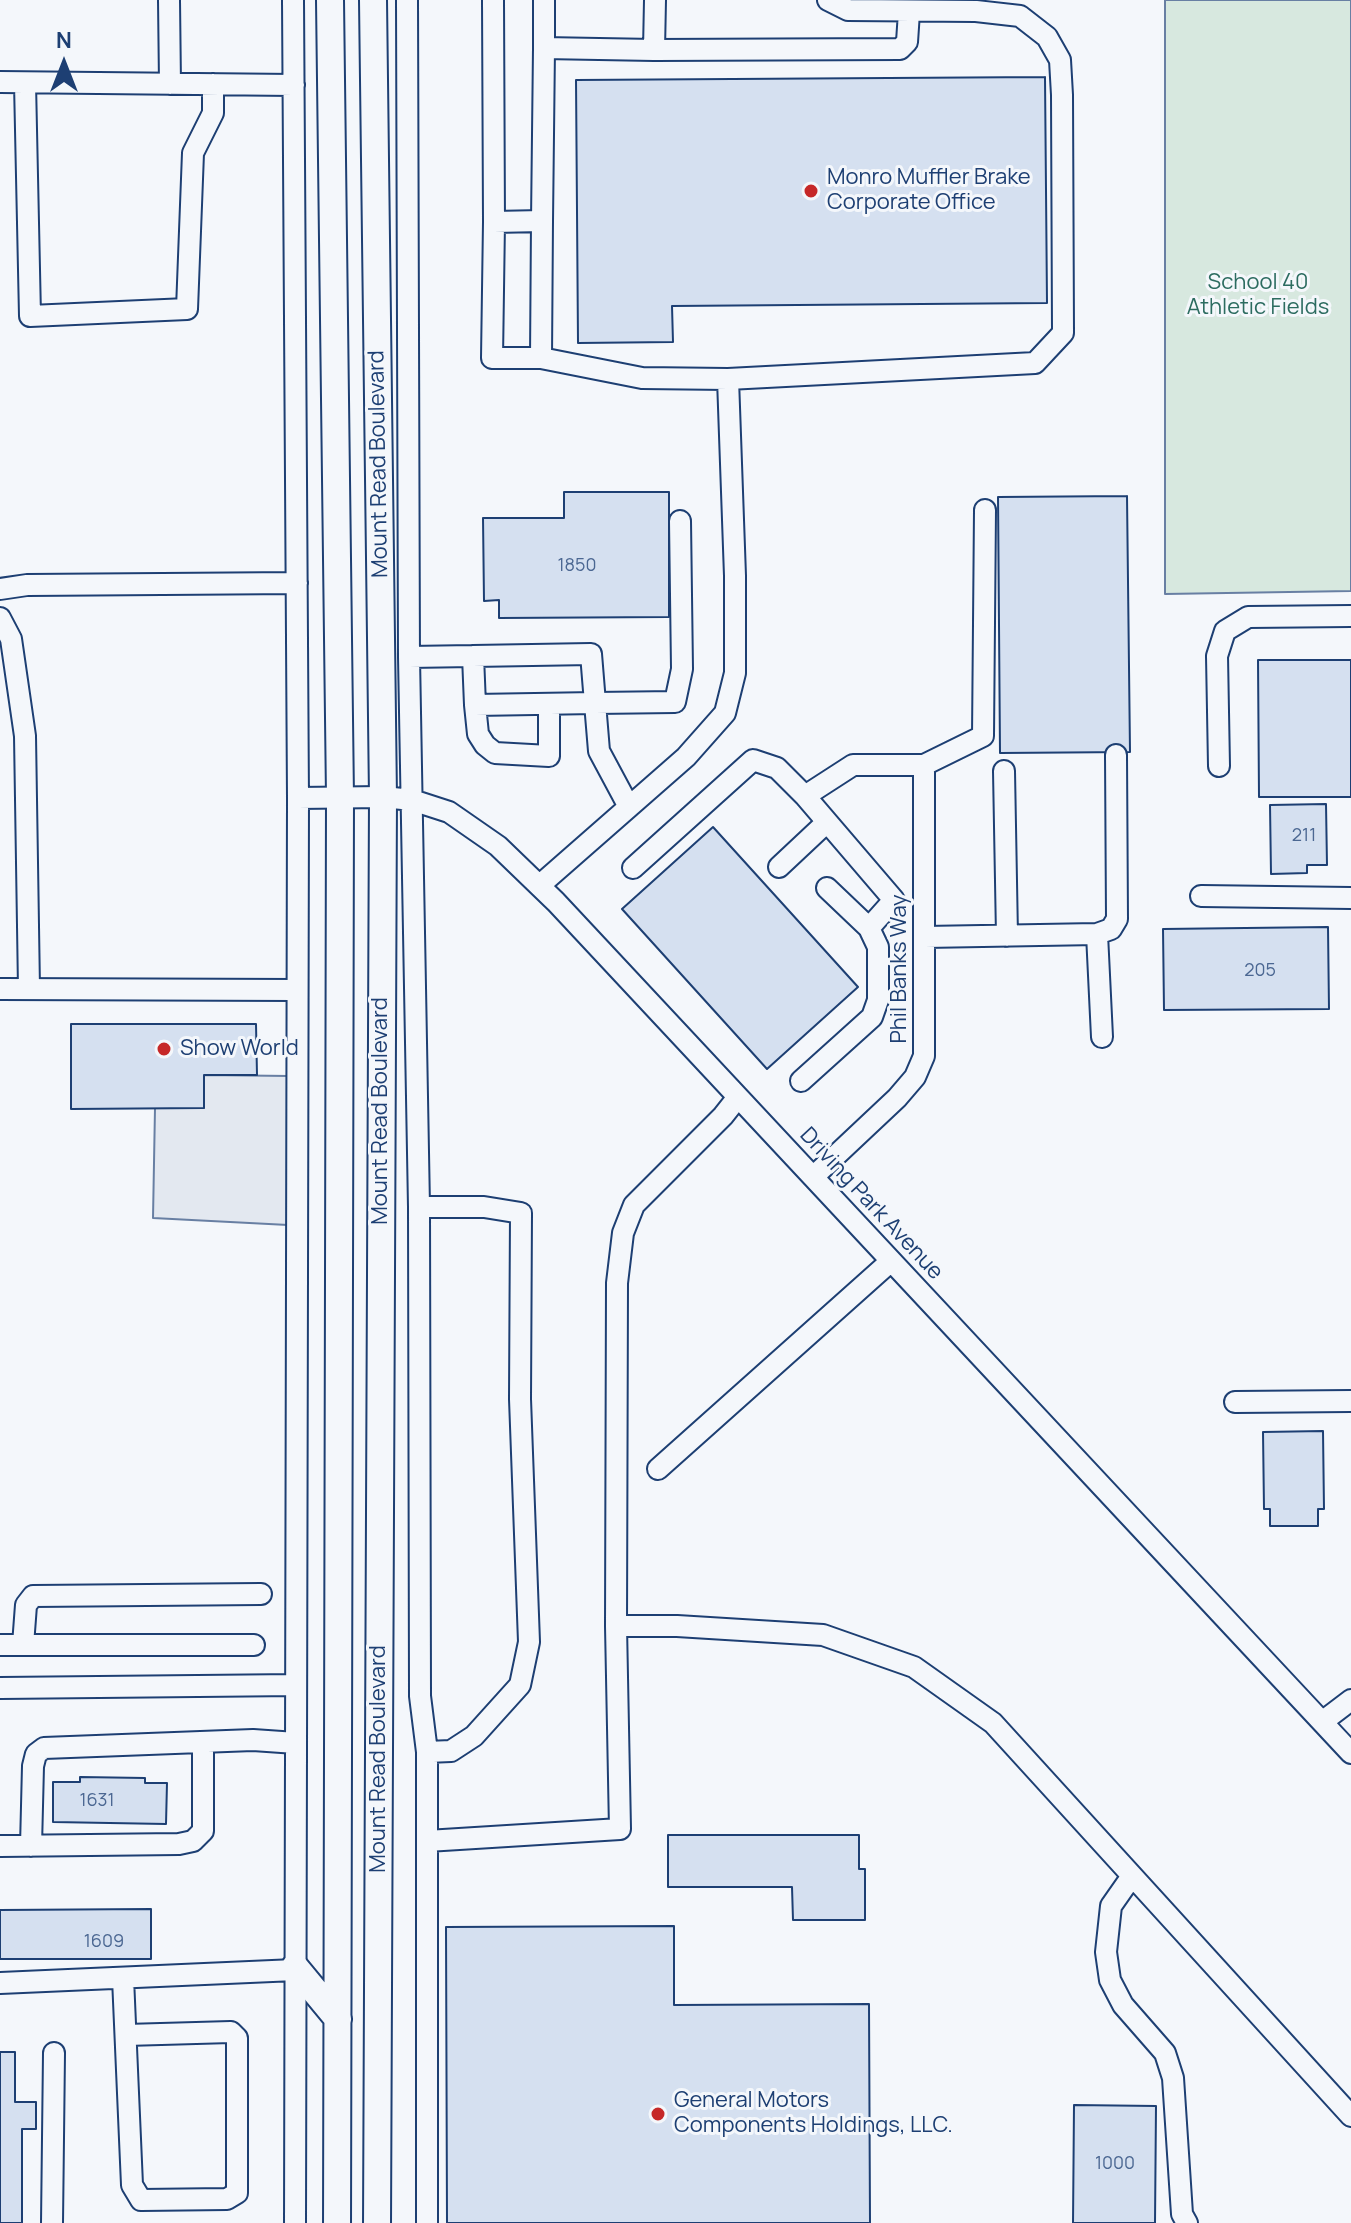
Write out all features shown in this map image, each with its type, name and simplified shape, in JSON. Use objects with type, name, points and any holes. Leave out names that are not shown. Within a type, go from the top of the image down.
[{"type":"main road","name":"Mount Read Boulevard","points":[[330,0],[340,797],[337,2223]]},
{"type":"main road","name":"Mount Read Boulevard","points":[[373,0],[383,797],[377,2223]]},
{"type":"main road","points":[[295,1968],[338,2019]]},
{"type":"street","points":[[169,0],[170,84]]},
{"type":"street","points":[[293,0],[298,798],[295,2223]]},
{"type":"street","name":"Mount Read Boulevard","points":[[407,0],[409,657],[418,1198],[420,1696],[427,1752],[427,2223]]},
{"type":"street","points":[[493,0],[492,358],[541,358],[642,378],[728,379],[1035,363],[1063,333],[1060,60],[1047,37],[1020,16],[976,11],[848,10],[828,0]]},
{"type":"street","points":[[541,358],[544,0]]},
{"type":"street","points":[[654,50],[655,0]]},
{"type":"street","points":[[544,48],[900,49],[907,42],[909,12]]},
{"type":"street","points":[[0,82],[294,85]]},
{"type":"street","points":[[25,83],[30,316],[187,309],[193,153],[213,113],[213,84]]},
{"type":"street","points":[[494,222],[542,221]]},
{"type":"street","points":[[540,885],[686,757],[725,713],[735,673],[728,379]]},
{"type":"street","points":[[805,796],[853,765],[924,765],[983,736],[985,510]]},
{"type":"street","points":[[475,705],[675,702],[682,669],[680,521]]},
{"type":"street","points":[[0,589],[27,585],[297,583]]},
{"type":"street","points":[[1219,766],[1217,656],[1225,631],[1248,617],[1351,616]]},
{"type":"street","points":[[0,618],[11,639],[25,736],[29,989]]},
{"type":"street","points":[[409,657],[591,654],[599,751],[629,807]]},
{"type":"street","points":[[473,656],[478,734],[495,753],[549,756],[549,704]]},
{"type":"street","points":[[633,868],[753,760],[777,768],[894,900],[925,930],[1007,936],[1097,934],[1111,929],[1117,919],[1116,755]]},
{"type":"street","name":"Phil Banks Way","points":[[813,1177],[897,1098],[915,1077],[924,1056],[924,765]]},
{"type":"street","points":[[1004,771],[1007,936]]},
{"type":"street","name":"Driving Park Avenue","points":[[298,798],[383,797],[412,800],[449,812],[469,824],[540,885],[1351,1753]]},
{"type":"street","points":[[779,867],[827,822]]},
{"type":"street","points":[[801,1081],[872,1017],[878,1000],[878,947],[869,928],[827,888]]},
{"type":"street","points":[[1201,896],[1351,898]]},
{"type":"street","points":[[869,928],[894,900]]},
{"type":"street","points":[[1097,934],[1102,1037]]},
{"type":"street","points":[[0,989],[297,990]]},
{"type":"street","points":[[427,1841],[620,1829],[616,1626],[617,1283],[623,1233],[634,1205],[738,1097]]},
{"type":"street","points":[[418,1198],[521,1213],[520,1399],[529,1642],[520,1685],[474,1736],[451,1751],[427,1752]]},
{"type":"street","points":[[658,1469],[891,1261]]},
{"type":"street","points":[[1235,1402],[1351,1401]]},
{"type":"street","points":[[23,1645],[26,1605],[33,1596],[261,1594]]},
{"type":"street","points":[[616,1626],[677,1626],[823,1635],[914,1667],[993,1723],[1351,2116]]},
{"type":"street","points":[[0,1645],[254,1645]]},
{"type":"street","points":[[0,1688],[296,1685]]},
{"type":"street","points":[[1322,1722],[1351,1700]]},
{"type":"street","points":[[31,1846],[33,1766],[36,1754],[44,1748],[253,1740],[296,1743]]},
{"type":"street","points":[[0,1846],[179,1844],[193,1841],[203,1831],[203,1742]]},
{"type":"street","points":[[1132,1876],[1111,1906],[1106,1952],[1110,1980],[1123,2005],[1165,2053],[1173,2078],[1182,2214],[1187,2223]]},
{"type":"street","points":[[0,1983],[295,1968]]},
{"type":"street","points":[[123,1978],[132,2185],[141,2200],[227,2199],[237,2193],[237,2038],[231,2032],[126,2035]]},
{"type":"street","points":[[52,2223],[54,2053]]},
{"type":"green space","name":"School 40 Athletic Fields","points":[[1165,0],[1351,0],[1351,591],[1165,594]]},
{"type":"shaded area","points":[[204,1075],[289,1076],[288,1225],[153,1218],[155,1108],[204,1108]]},
{"type":"building","name":"Monro Muffler Brake Corporate Office","points":[[1045,77],[1047,303],[672,306],[673,342],[578,343],[576,80]]},
{"type":"building","points":[[564,492],[669,492],[669,617],[499,618],[499,600],[484,601],[483,518],[564,518]]},
{"type":"building","points":[[1127,496],[1130,752],[1000,753],[998,497]]},
{"type":"building","points":[[1258,660],[1351,660],[1351,797],[1259,797]]},
{"type":"building","points":[[1326,804],[1327,865],[1307,865],[1307,873],[1271,874],[1270,805]]},
{"type":"building","points":[[713,827],[858,987],[767,1069],[622,909]]},
{"type":"building","points":[[1328,927],[1329,1009],[1164,1010],[1163,929]]},
{"type":"building","name":"Show World","points":[[71,1024],[256,1024],[257,1075],[204,1075],[204,1108],[71,1109]]},
{"type":"building","points":[[1323,1431],[1324,1509],[1318,1509],[1318,1526],[1270,1526],[1270,1509],[1264,1509],[1263,1432]]},
{"type":"building","points":[[80,1777],[145,1778],[145,1783],[167,1783],[166,1824],[53,1822],[53,1782],[80,1782]]},
{"type":"building","points":[[668,1835],[859,1835],[859,1869],[865,1869],[865,1920],[793,1920],[792,1887],[668,1887]]},
{"type":"building","points":[[151,1909],[151,1959],[0,1959],[0,1910]]},
{"type":"building","name":"General Motors Components Holdings, LLC.","points":[[674,1926],[674,2005],[869,2004],[870,2223],[447,2223],[446,1927]]},
{"type":"building","points":[[0,2052],[15,2052],[15,2102],[36,2102],[36,2129],[22,2129],[22,2223],[0,2223]]},
{"type":"building","points":[[1074,2105],[1156,2106],[1155,2223],[1073,2223]]},
{"type":"place","name":"Monro Muffler Brake Corporate Office","points":[[811,191]]},
{"type":"place","name":"Show World","points":[[164,1049]]},
{"type":"place","name":"General Motors Components Holdings, LLC.","points":[[658,2114]]}]
